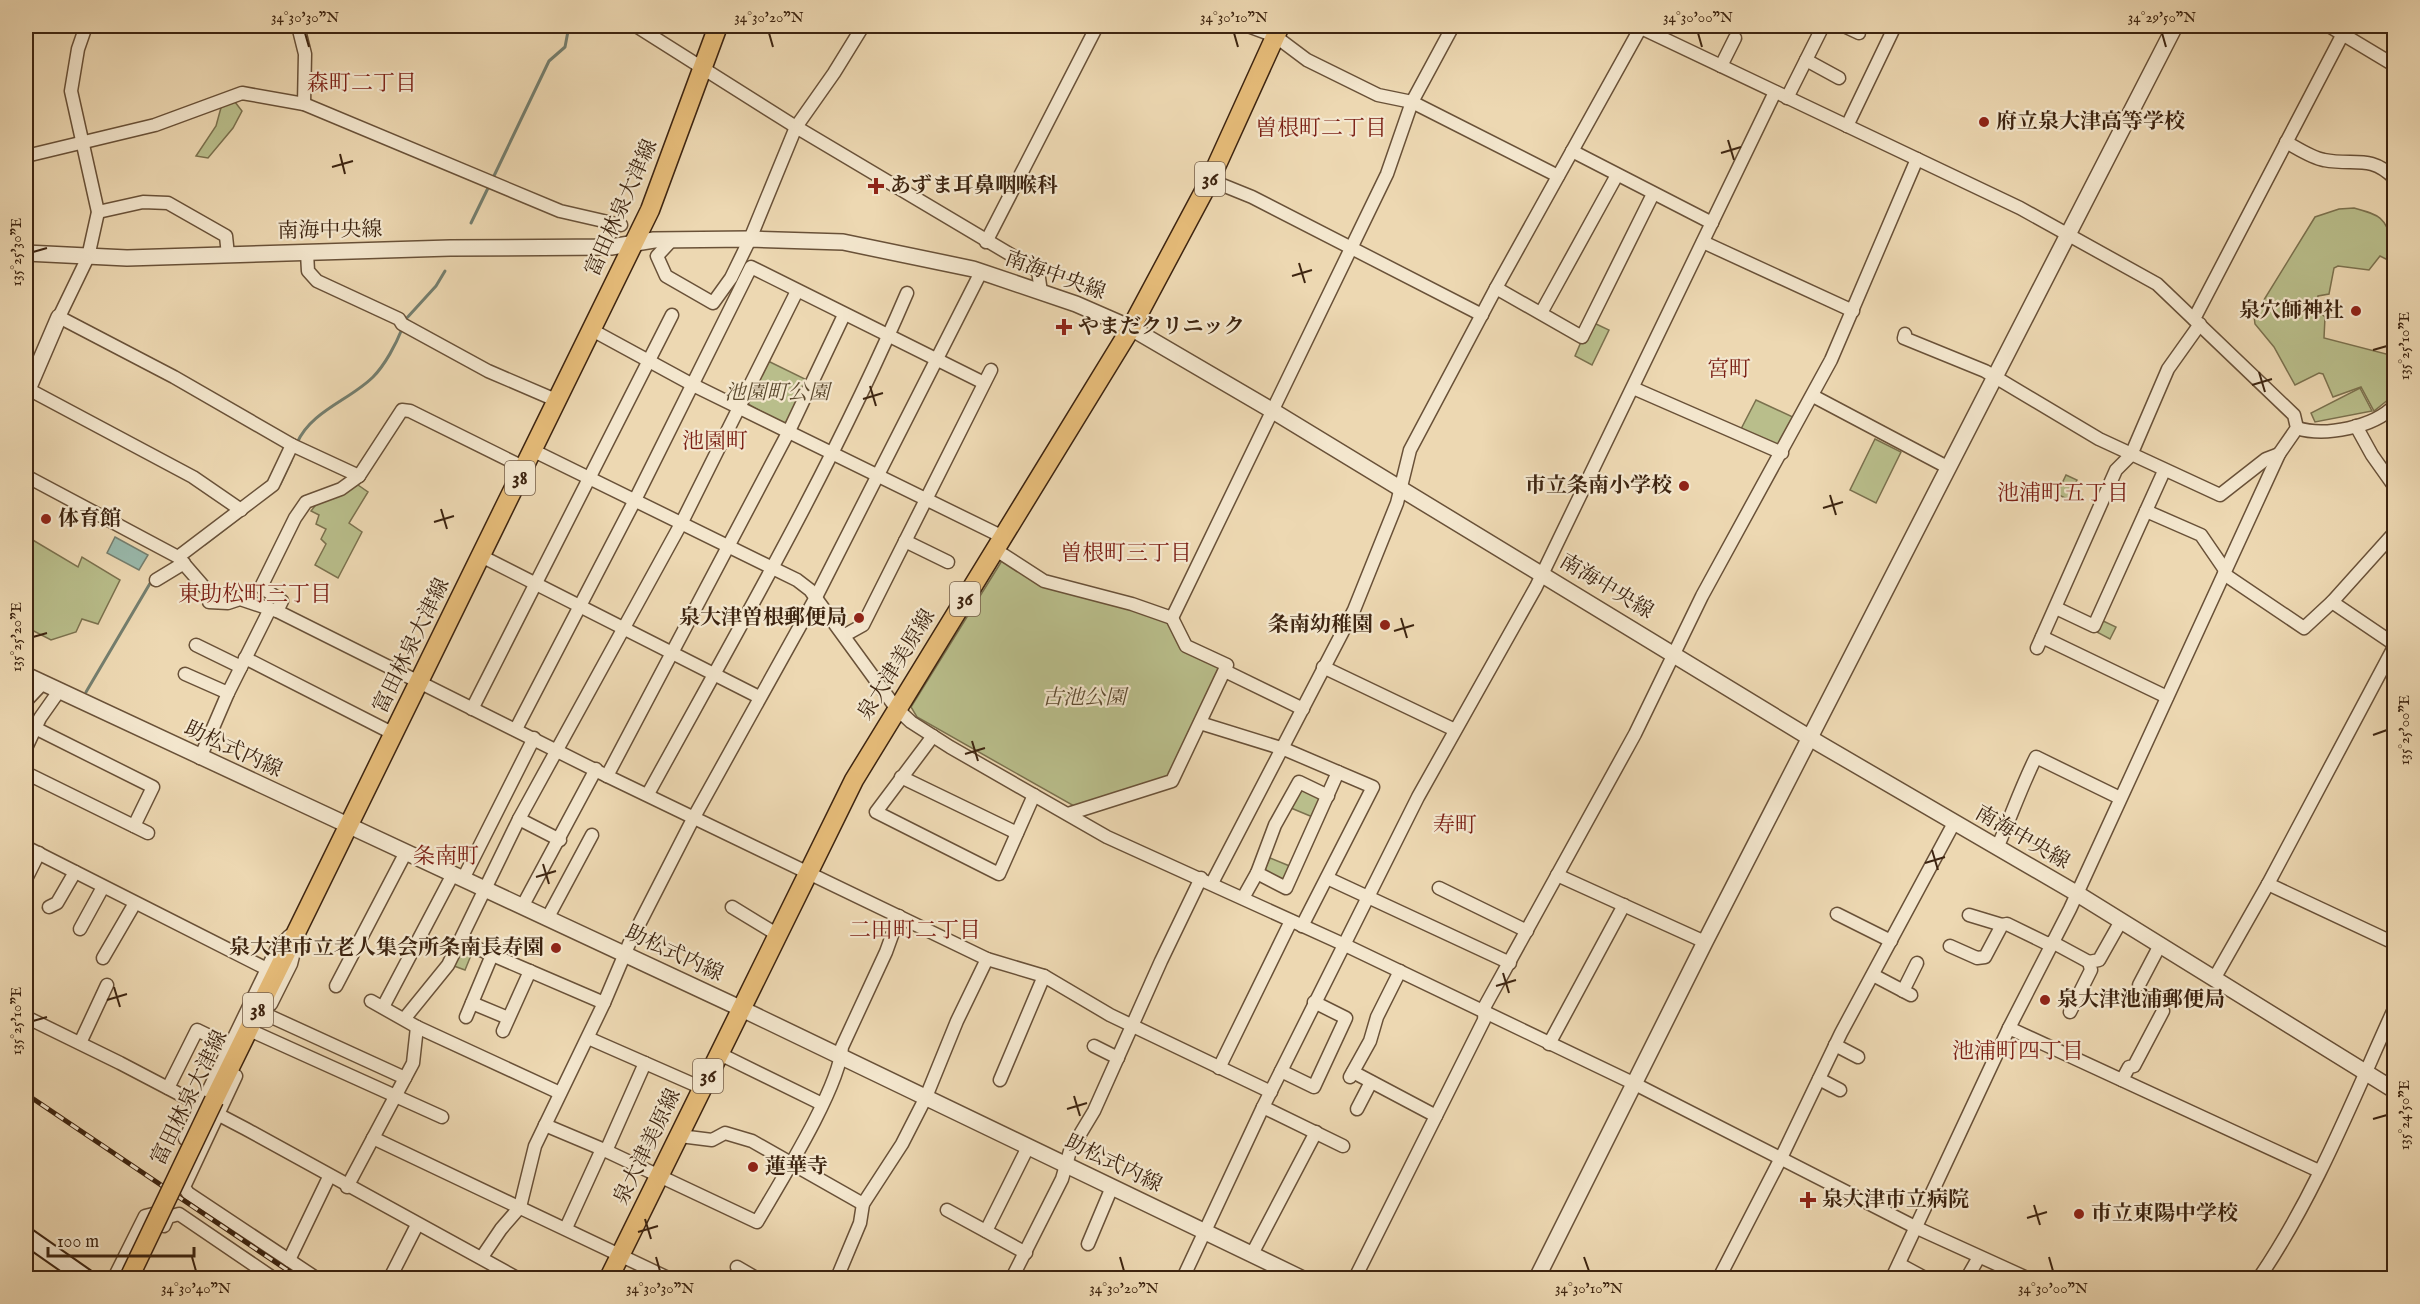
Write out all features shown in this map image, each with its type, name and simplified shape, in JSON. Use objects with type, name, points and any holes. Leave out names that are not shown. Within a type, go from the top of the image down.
[{"type":"main road","name":"富田林泉大津線","points":[[129,1278],[301,921],[634,242],[669,163],[718,26]]},
{"type":"main road","name":"泉大津美原線","points":[[609,1278],[854,780],[896,708],[1131,328],[1241,117],[1277,31]]},
{"type":"main road","points":[[26,1236],[86,1278]]},
{"type":"street","points":[[86,26],[78,49],[71,91],[98,212],[88,257],[27,392],[194,477],[241,510]]},
{"type":"street","points":[[298,26],[304,54],[304,104]]},
{"type":"street","points":[[636,26],[986,242],[1038,271],[1041,292]]},
{"type":"street","points":[[713,303],[731,278],[750,239],[796,126],[834,73],[863,26]]},
{"type":"street","points":[[986,242],[1097,26]]},
{"type":"street","points":[[1248,26],[1277,31],[1308,60],[1368,90],[1412,102],[1558,176]]},
{"type":"street","points":[[1172,618],[1210,535],[1273,411],[1386,174],[1412,102],[1453,26]]},
{"type":"street","points":[[1012,1278],[1026,1253],[1070,1151],[1094,1111],[1132,1026],[1207,881],[1284,749],[1354,610],[1401,490],[1410,450],[1639,26],[1775,93],[2020,208],[2157,284],[2294,416],[2297,428],[2279,454],[2076,893],[2009,1028],[1892,1278]]},
{"type":"street","points":[[1787,98],[1824,26]]},
{"type":"street","points":[[1844,26],[1859,33]]},
{"type":"street","points":[[1847,126],[1895,26]]},
{"type":"street","points":[[1537,1278],[1705,942],[1812,738],[2175,26]]},
{"type":"street","points":[[2329,26],[2345,30],[2394,65]]},
{"type":"street","points":[[2167,697],[2039,642],[2116,470],[2131,455],[2168,369],[2197,322],[2286,142],[2345,30]]},
{"type":"street","points":[[1721,66],[1735,38]]},
{"type":"street","points":[[1806,60],[1839,78]]},
{"type":"street","points":[[26,156],[155,125],[242,93],[304,104],[560,211],[621,225]]},
{"type":"street","points":[[1183,1278],[1314,1002],[1345,945],[1418,796],[1542,574],[1775,93]]},
{"type":"street","points":[[2286,142],[2322,160],[2370,162],[2383,167],[2394,178]]},
{"type":"street","points":[[1572,151],[1712,223]]},
{"type":"street","points":[[1355,1278],[1484,1020],[1485,1012],[1510,963],[1635,735],[1702,596],[1813,396],[1853,311],[1917,159]]},
{"type":"street","points":[[1541,313],[1617,175]]},
{"type":"street","points":[[1210,180],[1252,197],[1349,249],[1482,315]]},
{"type":"street","points":[[1496,288],[1582,337],[1653,194]]},
{"type":"street","points":[[98,212],[143,202],[168,203],[226,236],[228,255]]},
{"type":"street","name":"南海中央線","points":[[26,253],[88,257],[450,248],[611,247],[634,242],[750,239],[843,242],[981,272],[1076,304],[1131,328],[1273,411],[1812,738],[2076,893],[2394,1090]]},
{"type":"street","points":[[671,241],[657,256],[666,276],[729,311]]},
{"type":"street","points":[[1703,242],[1853,311]]},
{"type":"street","points":[[307,253],[308,271],[317,281],[399,319],[404,325],[488,371],[558,401]]},
{"type":"street","points":[[516,729],[635,500],[750,267],[984,383]]},
{"type":"street","points":[[482,1257],[501,1229],[520,1207],[536,1146],[625,954],[694,817],[815,598],[879,476],[981,272]]},
{"type":"street","points":[[405,1018],[448,965],[519,819],[682,522],[797,291]]},
{"type":"street","points":[[648,794],[772,568],[832,452],[907,293]]},
{"type":"street","points":[[472,709],[672,315]]},
{"type":"street","points":[[522,907],[670,655],[789,431],[844,315]]},
{"type":"street","points":[[59,317],[174,377],[294,446],[358,476]]},
{"type":"street","points":[[592,330],[693,385],[926,499],[999,544],[1044,581],[1132,603],[1172,618],[1186,646],[1227,664],[1172,781],[1068,814]]},
{"type":"street","points":[[1905,334],[1904,338],[1995,377],[2131,455],[2220,495],[2266,459],[2279,454]]},
{"type":"street","points":[[845,635],[863,625],[991,370]]},
{"type":"street","points":[[1634,388],[1782,453]]},
{"type":"street","points":[[1813,396],[1949,468]]},
{"type":"street","points":[[2297,428],[2308,432],[2356,426],[2386,415],[2394,406]]},
{"type":"street","points":[[200,758],[243,662],[273,610],[282,601],[261,587],[295,518],[306,502],[341,489],[358,476],[402,410],[410,411],[525,468]]},
{"type":"street","points":[[2356,426],[2372,455],[2394,486]]},
{"type":"street","points":[[156,580],[273,485],[294,446]]},
{"type":"street","points":[[532,450],[797,580],[845,635],[896,708],[933,736],[1107,837],[1207,881],[1485,1012],[1635,1084],[1917,1228],[2027,1278]]},
{"type":"street","points":[[2056,608],[2094,626],[2164,471]]},
{"type":"street","points":[[26,476],[181,560],[204,588]]},
{"type":"street","points":[[2146,511],[2201,535],[2224,572],[2304,628],[2332,603],[2394,533]]},
{"type":"street","points":[[905,541],[948,562]]},
{"type":"street","points":[[481,556],[670,655],[714,674],[759,698]]},
{"type":"street","points":[[209,602],[228,603],[240,599],[273,610],[808,874],[987,959],[1044,976],[1132,1026],[1271,1092]]},
{"type":"street","points":[[2214,979],[2268,884],[2394,646],[2332,603]]},
{"type":"street","points":[[196,645],[243,662],[394,734]]},
{"type":"street","points":[[1323,668],[1455,730]]},
{"type":"street","points":[[1224,671],[1303,709]]},
{"type":"street","points":[[185,674],[228,693]]},
{"type":"street","name":"助松式内線","points":[[26,675],[742,1009],[1301,1278]]},
{"type":"street","points":[[26,701],[43,683]]},
{"type":"street","points":[[26,748],[35,728],[59,691]]},
{"type":"street","points":[[1200,723],[1284,749],[1373,787],[1327,878],[1296,923],[1219,1068]]},
{"type":"street","points":[[35,728],[153,787],[134,826]]},
{"type":"street","points":[[933,736],[876,812],[999,874],[1034,795]]},
{"type":"street","points":[[383,1007],[534,738]]},
{"type":"street","points":[[1997,848],[2011,818],[2017,795],[2036,757],[2120,798]]},
{"type":"street","points":[[1257,873],[1286,888],[1338,772]]},
{"type":"street","points":[[26,773],[109,806],[134,826],[148,832]]},
{"type":"street","points":[[901,777],[1017,834]]},
{"type":"street","points":[[1243,898],[1257,873],[1275,825],[1299,782],[1328,796]]},
{"type":"street","points":[[519,819],[560,840]]},
{"type":"street","points":[[1719,1278],[1781,1158],[1835,1045],[1954,823]]},
{"type":"street","points":[[547,919],[592,835]]},
{"type":"street","points":[[26,847],[267,969]]},
{"type":"street","points":[[336,986],[406,852]]},
{"type":"street","points":[[26,879],[39,854]]},
{"type":"street","points":[[50,907],[57,903],[75,872]]},
{"type":"street","points":[[1557,875],[1705,942]]},
{"type":"street","points":[[1327,878],[1510,963]]},
{"type":"street","points":[[2268,884],[2394,943]]},
{"type":"street","points":[[80,929],[103,887]]},
{"type":"street","points":[[1439,888],[1527,931]]},
{"type":"street","points":[[103,958],[135,903]]},
{"type":"street","points":[[1549,1044],[1624,905]]},
{"type":"street","points":[[732,907],[778,935]]},
{"type":"street","points":[[1837,914],[1891,941]]},
{"type":"street","points":[[1969,915],[2002,925],[2007,924],[2089,962],[2099,960],[2121,921]]},
{"type":"street","points":[[545,1125],[758,1222],[822,1104],[841,1057],[842,1047],[886,952],[899,916]]},
{"type":"street","points":[[301,921],[276,950],[228,1045],[201,1148],[184,1187],[188,1192],[315,1278]]},
{"type":"street","points":[[201,1148],[185,1139],[211,1106],[256,1033],[291,963],[301,921]]},
{"type":"street","points":[[1950,946],[1977,958],[1984,957],[2002,925]]},
{"type":"street","points":[[460,941],[604,1003]]},
{"type":"street","points":[[2139,985],[2160,945]]},
{"type":"street","points":[[466,1017],[492,955]]},
{"type":"street","points":[[837,1278],[860,1223],[863,1204],[902,1144],[926,1097],[957,1021],[987,959]]},
{"type":"street","points":[[2070,1012],[2091,970],[2089,962]]},
{"type":"street","points":[[1873,975],[1907,993],[1917,963]]},
{"type":"street","points":[[502,1031],[530,971]]},
{"type":"street","points":[[1400,972],[1377,1017],[1370,1041],[1351,1074],[1436,1116]]},
{"type":"street","points":[[1000,1080],[1044,976]]},
{"type":"street","points":[[80,1043],[102,991]]},
{"type":"street","points":[[370,1001],[405,1018],[417,1027],[560,1093]]},
{"type":"street","points":[[1281,1071],[1314,1087],[1346,1018],[1314,1002]]},
{"type":"street","points":[[472,1003],[508,1018]]},
{"type":"street","points":[[2259,1278],[2278,1251],[2319,1171],[2394,1009]]},
{"type":"street","points":[[2122,1080],[2129,1067],[2134,1066],[2163,1011]]},
{"type":"street","points":[[265,1014],[405,1078]]},
{"type":"street","points":[[26,1017],[168,1088],[211,1106],[329,1177],[482,1257],[517,1278]]},
{"type":"street","points":[[347,1187],[413,1063],[417,1027]]},
{"type":"street","points":[[2009,1028],[2319,1171]]},
{"type":"street","points":[[168,1088],[197,1030],[228,1045]]},
{"type":"street","points":[[256,1033],[442,1117]]},
{"type":"street","points":[[588,1038],[702,1088]]},
{"type":"street","points":[[1835,1045],[1858,1057]]},
{"type":"street","points":[[1094,1046],[1118,1058]]},
{"type":"street","points":[[720,1053],[822,1104]]},
{"type":"street","points":[[566,1228],[645,1063]]},
{"type":"street","points":[[1819,1079],[1840,1090]]},
{"type":"street","points":[[1357,1109],[1371,1082]]},
{"type":"street","points":[[1263,1107],[1343,1146]]},
{"type":"street","points":[[1252,1254],[1316,1132]]},
{"type":"street","points":[[680,1136],[712,1140],[725,1133],[752,1142],[792,1162],[863,1204]]},
{"type":"street","points":[[373,1138],[668,1278]]},
{"type":"street","points":[[986,1231],[1028,1147]]},
{"type":"street","points":[[289,1260],[329,1177]]},
{"type":"street","points":[[1088,1244],[1112,1187]]},
{"type":"street","points":[[947,1210],[1026,1253]]},
{"type":"street","points":[[114,1278],[145,1216],[153,1214],[163,1220],[164,1226]]},
{"type":"street","points":[[138,1278],[168,1217],[179,1214],[273,1278]]},
{"type":"street","points":[[390,1278],[417,1225]]},
{"type":"street","points":[[1967,1278],[1979,1257]]},
{"type":"street","points":[[1899,1264],[1925,1278]]},
{"type":"street","points":[[737,1267],[756,1278]]},
{"type":"green space","points":[[235,102],[242,111],[233,128],[208,158],[196,156],[216,126],[222,104]]},
{"type":"green space","points":[[2354,208],[2376,215],[2384,222],[2393,243],[2387,252],[2394,263],[2380,256],[2369,270],[2338,266],[2334,268],[2329,294],[2318,296],[2316,309],[2325,317],[2324,338],[2394,356],[2394,395],[2374,411],[2361,387],[2333,397],[2323,374],[2319,373],[2295,385],[2274,347],[2255,324],[2254,316],[2315,217],[2339,209]]},
{"type":"green space","points":[[1594,323],[1609,330],[1592,365],[1575,356],[1581,342],[1585,343]]},
{"type":"green space","name":"池園町公園","points":[[768,361],[807,380],[789,422],[785,425],[748,404]]},
{"type":"green space","points":[[2360,388],[2372,411],[2315,422],[2311,413]]},
{"type":"green space","points":[[1756,400],[1795,418],[1777,448],[1740,431]]},
{"type":"green space","points":[[1875,439],[1901,452],[1876,503],[1850,490]]},
{"type":"green space","points":[[2066,475],[2077,480],[2067,499],[2057,494]]},
{"type":"green space","points":[[358,485],[368,492],[349,523],[362,532],[338,578],[315,565],[326,544],[321,539],[326,529],[316,524],[319,515],[311,511],[318,502]]},
{"type":"green space","points":[[26,536],[78,567],[82,557],[120,580],[98,624],[82,619],[76,632],[51,640],[26,627]]},
{"type":"green space","name":"古池公園","points":[[1003,559],[1165,621],[1220,666],[1169,776],[1074,806],[917,717],[911,707]]},
{"type":"green space","points":[[2099,619],[2116,627],[2110,639],[2093,630]]},
{"type":"green space","points":[[1300,788],[1324,799],[1315,818],[1291,808]]},
{"type":"green space","points":[[1270,858],[1292,867],[1284,885],[1262,874]]},
{"type":"green space","points":[[463,944],[474,948],[465,970],[454,966]]},
{"type":"shaded area","points":[[115,537],[148,555],[139,570],[107,553]]},
{"type":"waterway","points":[[492,180],[549,61],[565,47],[569,26]]},
{"type":"waterway","points":[[471,223],[489,186]]},
{"type":"waterway","points":[[405,320],[436,286],[445,271]]},
{"type":"waterway","points":[[297,443],[303,432],[321,414],[373,377],[390,354],[402,329]]},
{"type":"waterway","points":[[280,484],[291,461]]},
{"type":"waterway","points":[[205,544],[240,517]]},
{"type":"waterway","points":[[86,692],[152,580]]},
{"type":"railway","points":[[26,1094],[299,1278]]},
{"type":"place","name":"府立泉大津高等学校","points":[[1984,122]]},
{"type":"place","name":"あずま耳鼻咽喉科","points":[[876,186]]},
{"type":"place","name":"泉穴師神社","points":[[2356,311]]},
{"type":"place","name":"やまだクリニック","points":[[1064,327]]},
{"type":"place","name":"市立条南小学校","points":[[1684,486]]},
{"type":"place","name":"体育館","points":[[46,519]]},
{"type":"place","name":"泉大津曽根郵便局","points":[[859,618]]},
{"type":"place","name":"条南幼稚園","points":[[1385,625]]},
{"type":"place","name":"泉大津市立老人集会所条南長寿園","points":[[556,948]]},
{"type":"place","name":"泉大津池浦郵便局","points":[[2045,1000]]},
{"type":"place","name":"蓮華寺","points":[[753,1167]]},
{"type":"place","name":"泉大津市立病院","points":[[1808,1200]]},
{"type":"place","name":"市立東陽中学校","points":[[2079,1214]]},
{"type":"district","name":"森町二丁目","points":[[362,84]]},
{"type":"district","name":"曽根町二丁目","points":[[1321,129]]},
{"type":"district","name":"宮町","points":[[1729,370]]},
{"type":"district","name":"池園町","points":[[715,442]]},
{"type":"district","name":"池浦町五丁目","points":[[2063,494]]},
{"type":"district","name":"曽根町三丁目","points":[[1126,554]]},
{"type":"district","name":"東助松町三丁目","points":[[255,595]]},
{"type":"district","name":"寿町","points":[[1455,826]]},
{"type":"district","name":"条南町","points":[[446,857]]},
{"type":"district","name":"二田町二丁目","points":[[915,931]]},
{"type":"district","name":"池浦町四丁目","points":[[2018,1052]]}]
